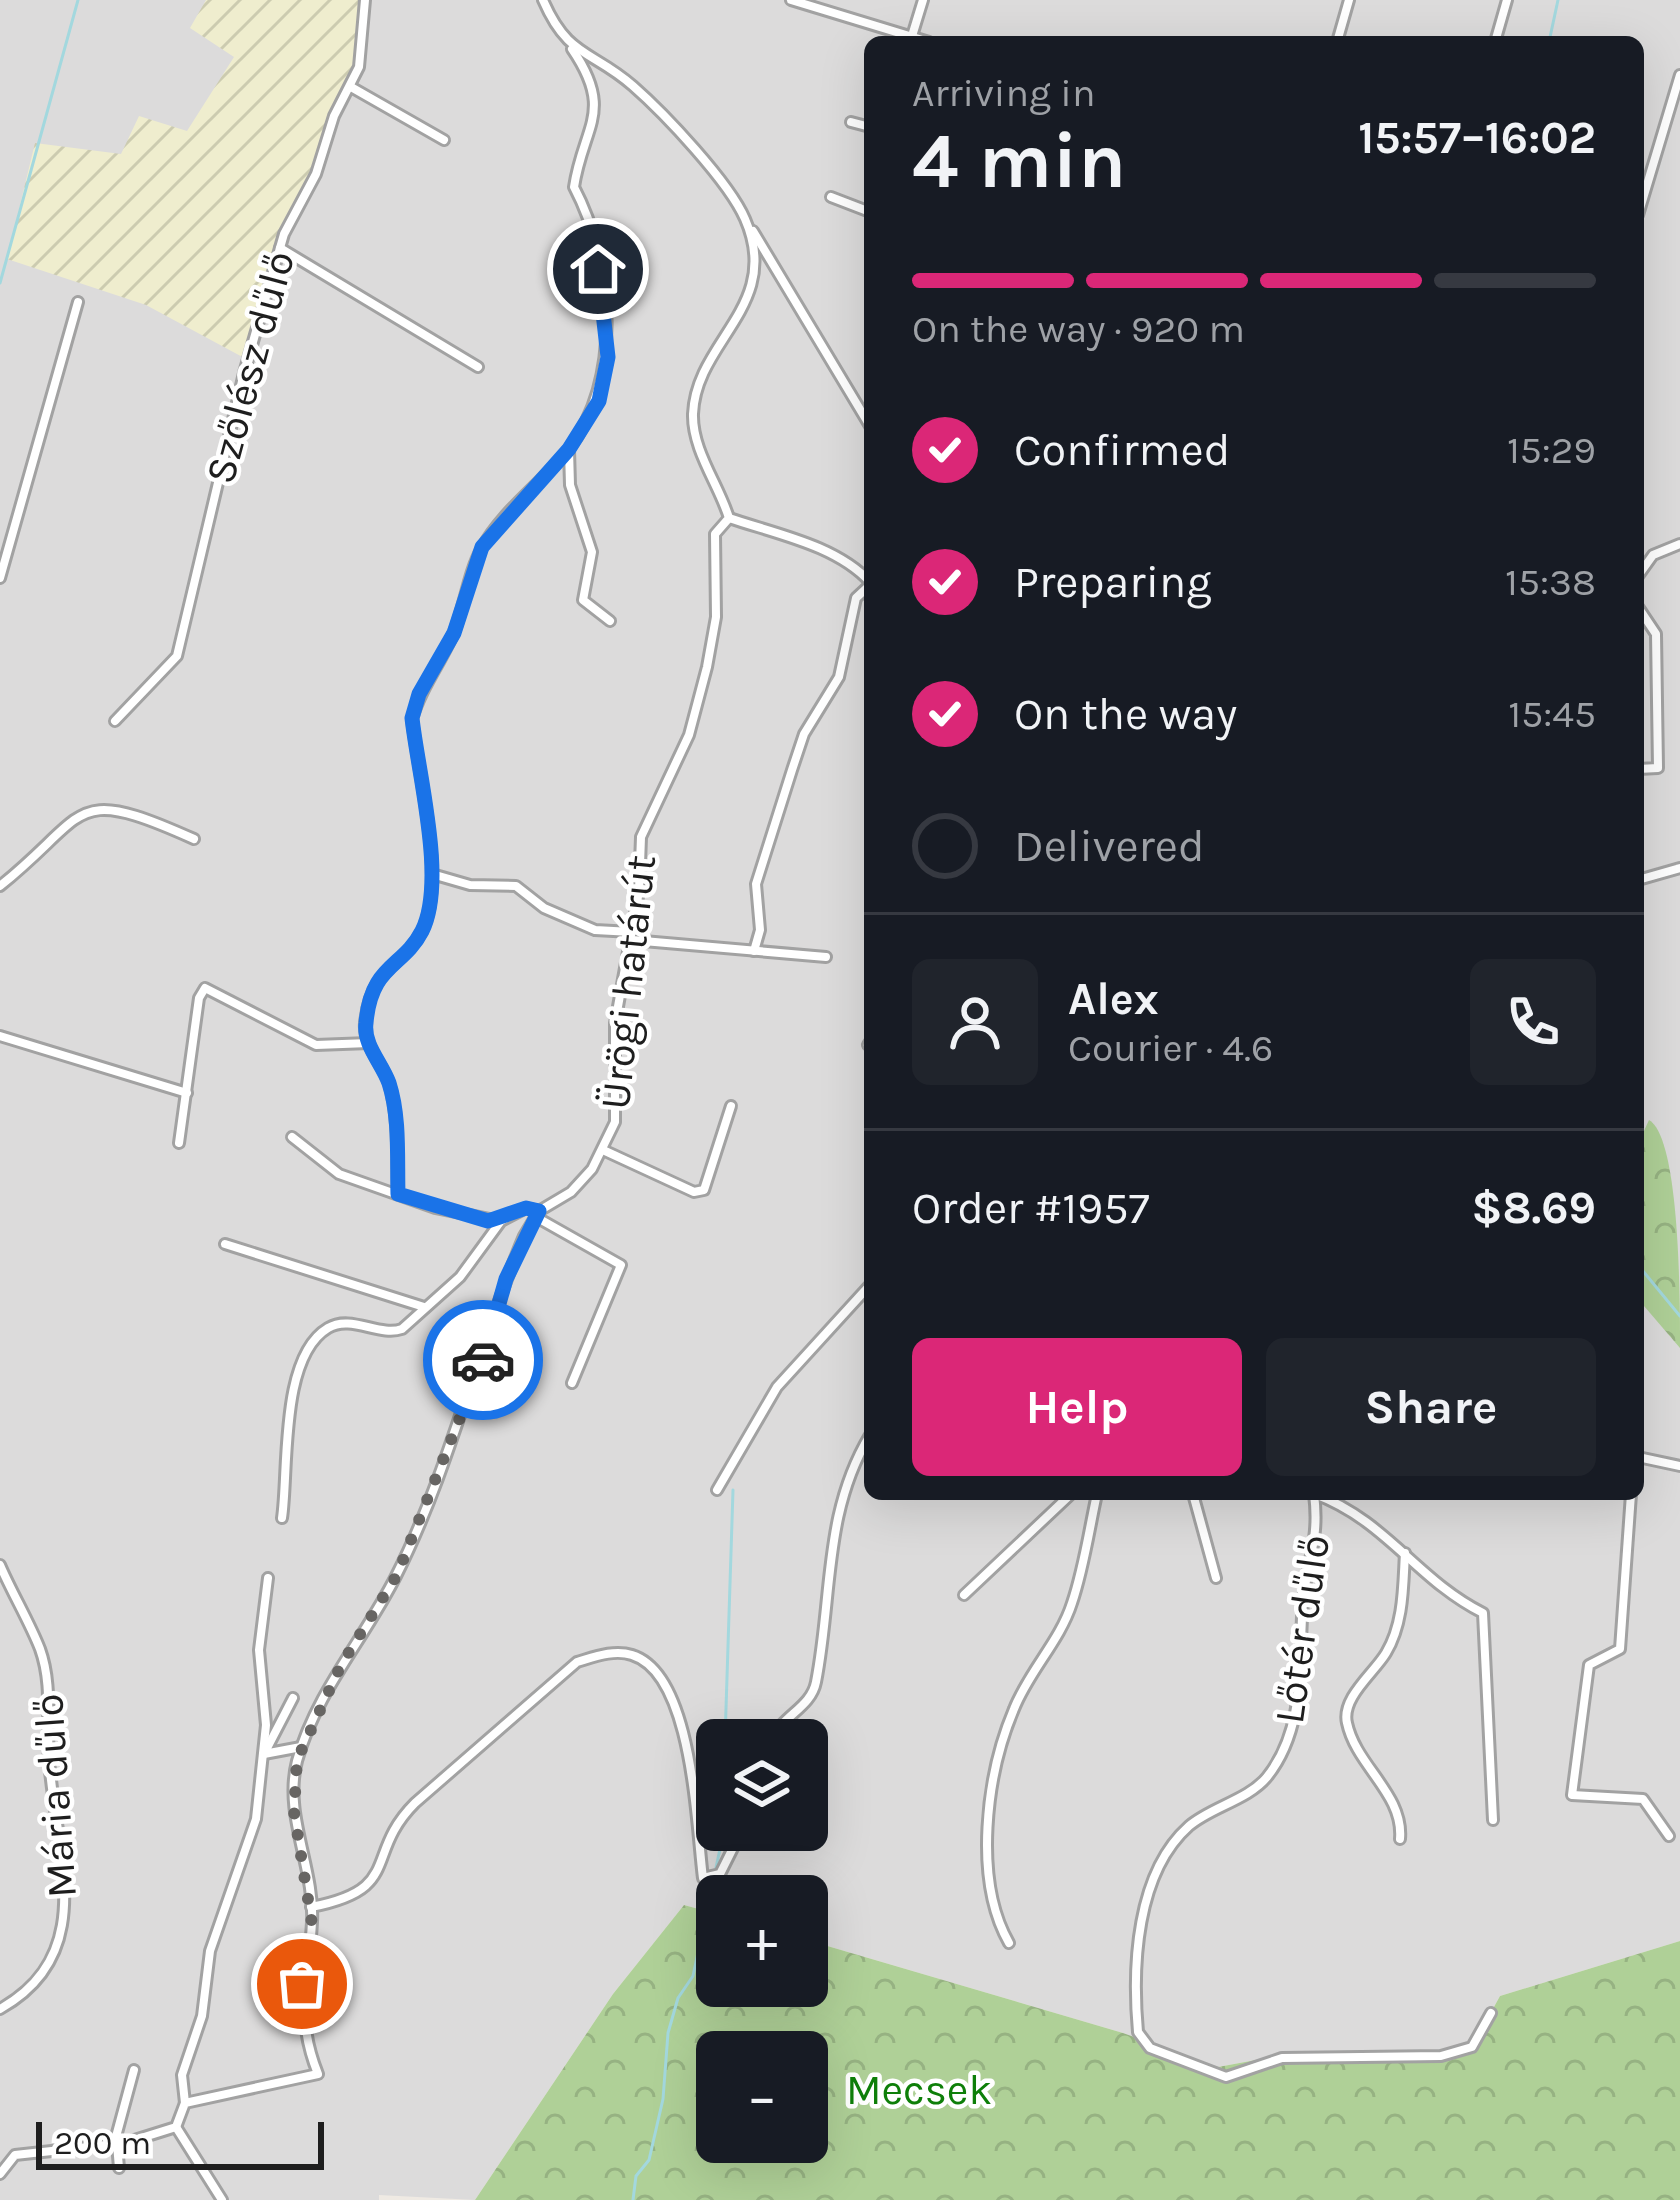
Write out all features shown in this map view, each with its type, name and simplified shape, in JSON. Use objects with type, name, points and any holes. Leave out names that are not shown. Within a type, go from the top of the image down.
[{"type":"street","name":"Szőlész dűlő","points":[[115,721],[177,656],[244,373],[280,248],[359,68],[365,0]]},
{"type":"street","points":[[398,1194],[393,1101],[364,1031],[372,995],[386,966],[424,928],[432,874],[412,718],[419,694],[454,633],[482,547],[569,449],[599,401],[608,357],[594,225],[574,188],[595,112],[589,74],[543,0]]},
{"type":"street","points":[[791,0],[905,36]]},
{"type":"street","points":[[916,36],[922,0]]},
{"type":"street","points":[[1339,36],[1349,0]]},
{"type":"street","points":[[1497,36],[1507,0]]},
{"type":"street","points":[[571,48],[635,87],[746,220],[864,416]]},
{"type":"street","points":[[1644,195],[1680,75]]},
{"type":"street","points":[[351,87],[444,140]]},
{"type":"street","points":[[851,122],[864,125]]},
{"type":"street","points":[[831,197],[864,210]]},
{"type":"street","points":[[746,220],[753,242],[750,299],[713,356],[693,414],[694,432],[729,518],[842,559],[864,578]]},
{"type":"street","points":[[280,248],[478,368]]},
{"type":"street","points":[[0,578],[78,302]]},
{"type":"street","points":[[569,449],[570,485],[592,552],[583,600],[610,621]]},
{"type":"street","name":"Ürögi határút","points":[[185,2103],[318,2074],[304,2039],[311,1907],[293,1789],[303,1747],[341,1665],[397,1575],[466,1406],[506,1279],[538,1214],[571,1192],[603,1150],[615,1122],[615,1023],[632,936],[641,837],[688,735],[707,667],[716,617],[715,534],[729,518]]},
{"type":"street","points":[[1644,568],[1653,555],[1680,544]]},
{"type":"street","points":[[754,951],[760,930],[756,884],[804,734],[839,677],[856,598],[864,589]]},
{"type":"street","points":[[1644,618],[1656,634],[1658,647],[1658,768],[1644,769]]},
{"type":"street","points":[[0,886],[57,830],[98,808],[141,815],[194,839]]},
{"type":"street","points":[[1644,878],[1680,868]]},
{"type":"street","points":[[432,874],[470,885],[516,886],[544,908],[595,930],[826,957]]},
{"type":"street","points":[[178,1143],[199,998],[205,988],[316,1045],[369,1043]]},
{"type":"street","points":[[0,1036],[187,1093]]},
{"type":"street","points":[[603,1150],[694,1192],[704,1190],[731,1106]]},
{"type":"street","points":[[292,1137],[339,1174],[466,1216],[501,1221]]},
{"type":"street","points":[[282,1518],[284,1431],[300,1378],[321,1334],[330,1325],[348,1323],[395,1333],[460,1277],[501,1221],[526,1208],[621,1265],[572,1384]]},
{"type":"street","points":[[225,1244],[424,1307]]},
{"type":"street","points":[[717,1490],[777,1387],[864,1292]]},
{"type":"street","points":[[789,1719],[816,1685],[831,1539],[844,1480],[864,1445]]},
{"type":"street","points":[[1644,1458],[1680,1466]]},
{"type":"street","points":[[964,1595],[1065,1500]]},
{"type":"street","points":[[1009,1943],[988,1892],[984,1862],[999,1765],[1012,1711],[1072,1603],[1096,1500]]},
{"type":"street","points":[[1195,1500],[1216,1578]]},
{"type":"street","name":"Lőtér dűlő","points":[[1316,1500],[1319,1532],[1303,1599],[1302,1676],[1294,1720],[1265,1780],[1190,1825],[1165,1854],[1146,1899],[1138,2032],[1150,2048],[1226,2078],[1305,2056],[1441,2056],[1472,2047],[1490,2013]]},
{"type":"street","points":[[1328,1500],[1371,1520],[1449,1596],[1483,1613],[1492,1820]]},
{"type":"street","points":[[1631,1500],[1620,1649],[1589,1665],[1572,1795],[1643,1799],[1669,1836]]},
{"type":"street","points":[[1400,1839],[1400,1812],[1347,1724],[1347,1706],[1389,1649],[1401,1610],[1405,1552]]},
{"type":"street","name":"Mária dűlő","points":[[0,1565],[44,1670],[49,1760],[64,1864],[55,1958],[42,1980],[0,2009]]},
{"type":"street","points":[[176,2127],[185,2103],[182,2075],[202,2016],[209,1952],[249,1845],[264,1754],[266,1693],[259,1650],[268,1578]]},
{"type":"street","points":[[311,1907],[367,1889],[381,1868],[394,1824],[415,1803],[577,1662],[607,1654],[628,1653],[660,1675],[681,1718],[696,1827]]},
{"type":"street","points":[[264,1754],[292,1698]]},
{"type":"street","points":[[264,1754],[303,1747]]},
{"type":"street","points":[[699,1851],[703,1878],[720,1874],[732,1851]]},
{"type":"street","points":[[118,2168],[116,2144],[134,2070]]},
{"type":"street","points":[[0,2174],[14,2155],[116,2144],[176,2127]]},
{"type":"street","points":[[176,2127],[222,2200]]},
{"type":"shaded area","points":[[0,0],[1680,0],[1680,1941],[1500,1996],[1468,2054],[1304,2051],[1218,2067],[1123,2033],[828,1946],[828,1875],[696,1875],[696,1908],[684,1905],[613,1994],[475,2200],[379,2195],[379,2200],[0,2200]]},
{"type":"shaded area","points":[[206,0],[365,0],[356,75],[280,248],[248,360],[146,305],[7,259],[35,143],[121,154],[139,116],[187,131],[234,57],[190,28]]},
{"type":"green space","points":[[1649,1120],[1667,1156],[1678,1260],[1680,1348],[1644,1306],[1644,1131]]},
{"type":"green space","name":"Mecsek","points":[[684,1905],[696,1908],[696,2007],[828,2007],[828,1946],[1123,2033],[1218,2067],[1304,2051],[1468,2054],[1500,1996],[1680,1941],[1680,2200],[475,2200],[613,1994]]},
{"type":"waterway","points":[[0,283],[78,0]]},
{"type":"waterway","points":[[1550,36],[1558,0]]},
{"type":"waterway","points":[[1644,1272],[1680,1316]]},
{"type":"waterway","points":[[726,1719],[733,1490]]},
{"type":"waterway","points":[[633,2200],[636,2176],[649,2160],[663,2099],[668,2033],[678,1998],[693,1976],[720,1851]]},
{"type":"way so far","points":[[302,1984],[312,1924],[294,1812],[297,1760],[341,1665],[397,1575],[483,1360]]},
{"type":"route","points":[[483,1360],[506,1279],[539,1211],[526,1208],[501,1221],[488,1221],[398,1194],[393,1101],[364,1031],[377,983],[386,966],[418,937],[427,911],[432,874],[412,718],[419,694],[454,633],[482,547],[569,449],[599,401],[608,357],[598,269]]}]
